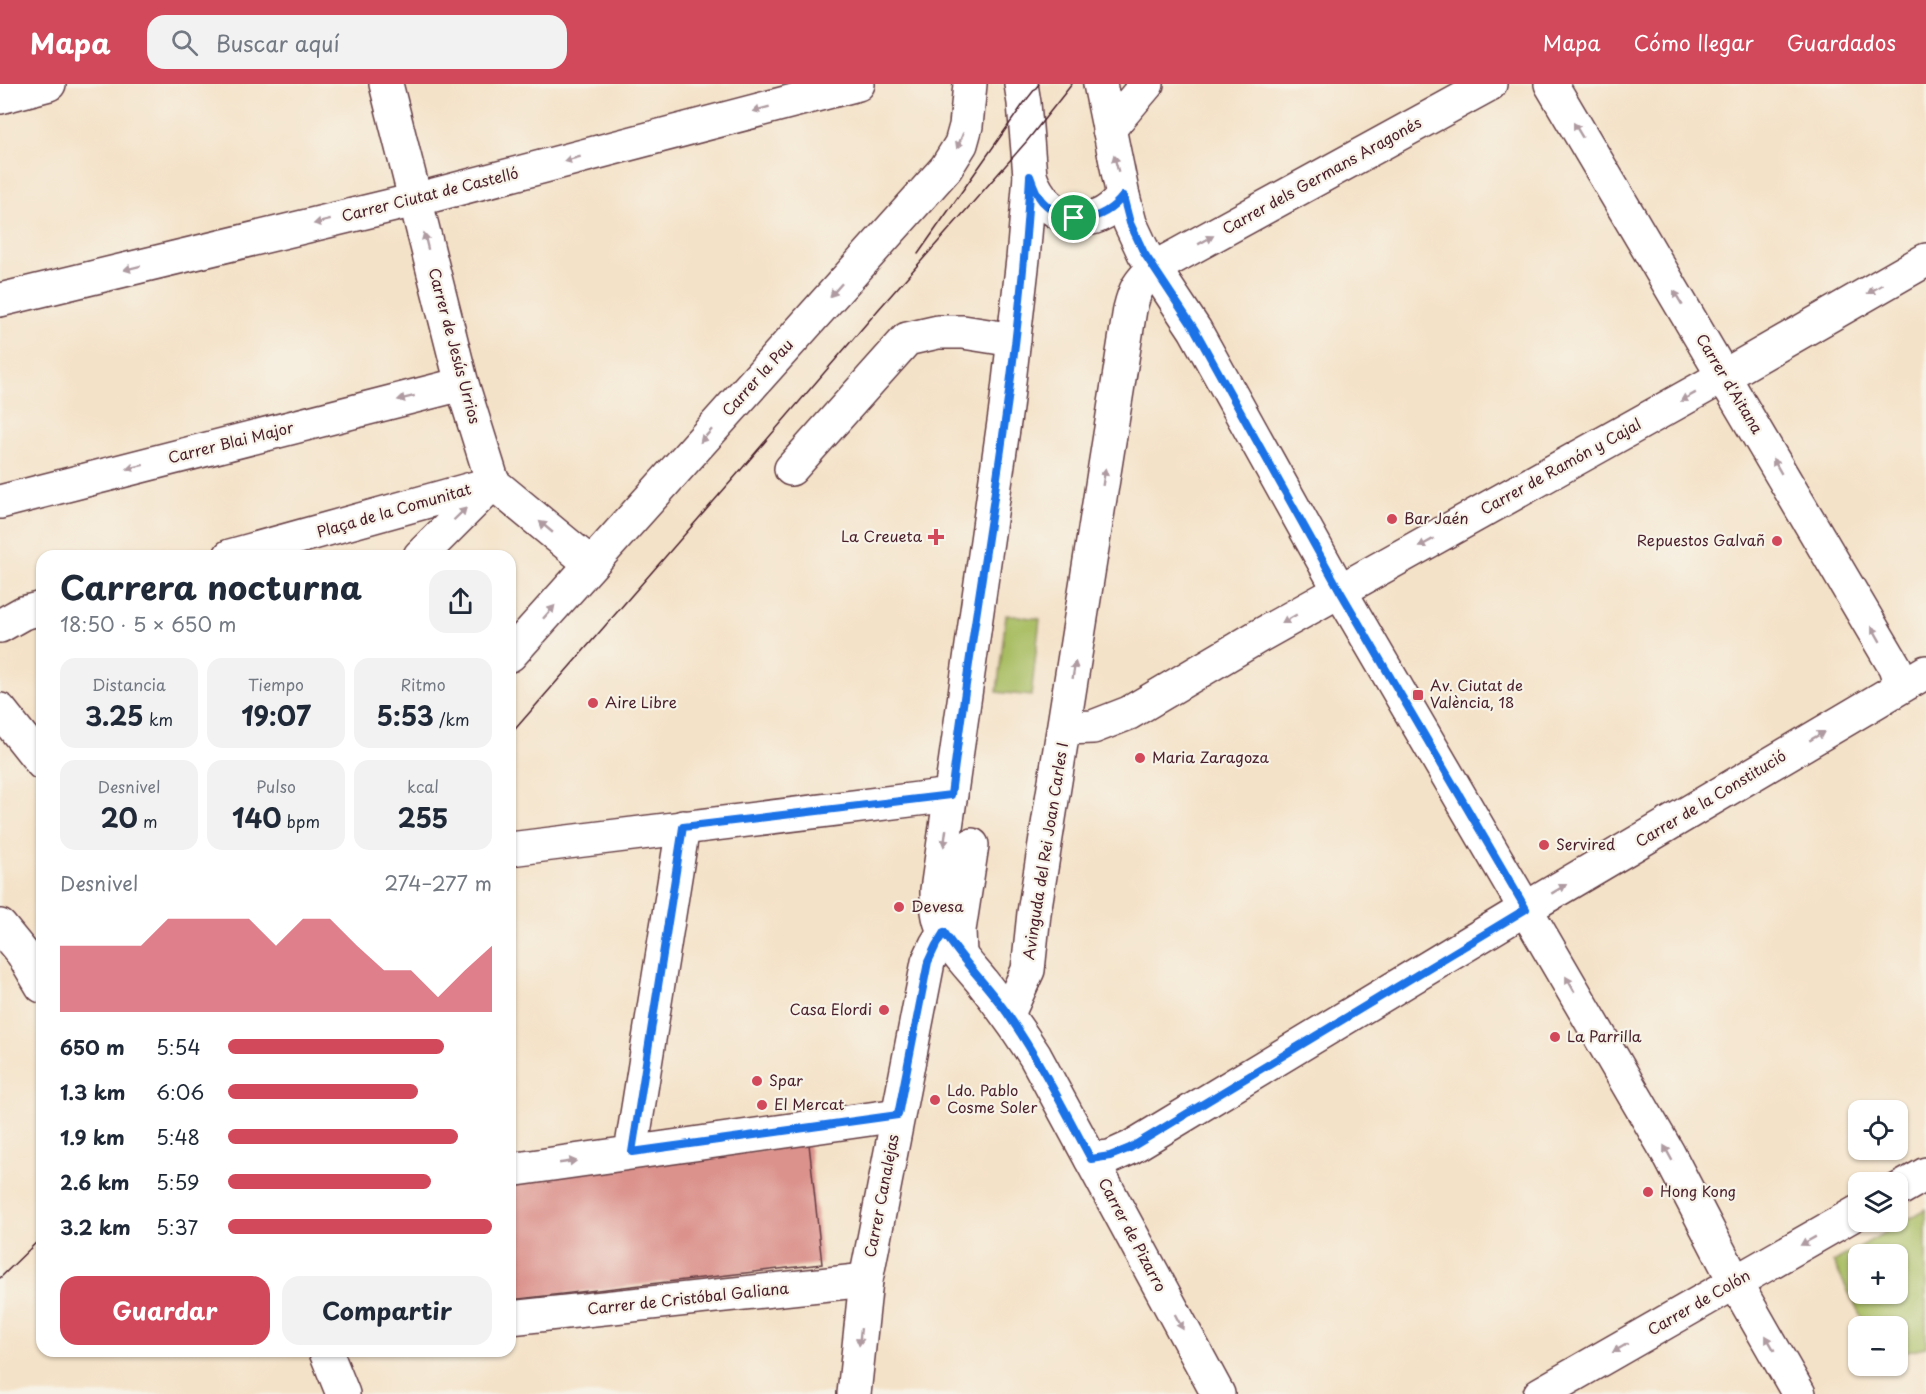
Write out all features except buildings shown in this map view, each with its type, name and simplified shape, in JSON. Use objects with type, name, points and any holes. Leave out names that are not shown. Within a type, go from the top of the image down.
[{"type":"street","points":[[0,97],[49,84]]},
{"type":"street","name":"Carrer de Jesús Urrios","points":[[386,84],[462,384],[493,483]]},
{"type":"street","name":"Carrer Ciutat de Castelló","points":[[0,300],[415,200],[858,84]]},
{"type":"street","name":"Carrer la Pau","points":[[516,648],[946,168],[961,144],[966,126],[970,84]]},
{"type":"street","points":[[1008,1014],[952,944],[939,918],[937,890],[1014,340],[1027,221],[1030,176],[1021,84]]},
{"type":"street","points":[[1100,84],[1123,196],[1136,237],[1195,330],[1340,591],[1668,1153],[1735,1282],[1799,1394]]},
{"type":"street","points":[[1108,129],[1147,84]]},
{"type":"street","name":"Carrer dels Germans Aragonés","points":[[1154,268],[1490,84]]},
{"type":"street","name":"Carrer d'Aitana","points":[[1551,84],[1895,667],[1914,679]]},
{"type":"street","points":[[1030,176],[1042,201],[1059,214],[1074,218],[1098,216],[1109,211],[1123,196]]},
{"type":"street","name":"Carrer de Ramón y Cajal","points":[[1065,728],[1093,727],[1130,713],[1340,591],[1926,260]]},
{"type":"street","name":"Avinguda del Rei Joan Carles I","points":[[1008,1014],[1029,970],[1034,913],[1130,309],[1135,290],[1154,268]]},
{"type":"street","points":[[791,469],[907,339],[938,332],[963,332],[1014,340]]},
{"type":"street","name":"Carrer Blai Major","points":[[0,502],[462,384]]},
{"type":"street","points":[[493,483],[591,564]]},
{"type":"street","name":"Plaça de la Comunitat","points":[[252,550],[493,483]]},
{"type":"street","name":"Plaça de la Comunitat","points":[[426,550],[493,483]]},
{"type":"street","points":[[0,626],[23,613],[36,610]]},
{"type":"street","name":"Carrer de la Constitució","points":[[1091,1159],[1110,1156],[1130,1148],[1526,909],[1914,679]]},
{"type":"street","points":[[0,710],[36,755]]},
{"type":"street","points":[[516,848],[951,795]]},
{"type":"street","points":[[632,1152],[683,827]]},
{"type":"street","points":[[952,944],[959,930],[972,845]]},
{"type":"street","points":[[0,926],[23,954],[36,976]]},
{"type":"street","name":"Carrer Canalejas","points":[[854,1394],[866,1280],[928,962],[936,945],[952,944]]},
{"type":"street","name":"Carrer de Pizarro","points":[[1008,1014],[1035,1056],[1218,1394]]},
{"type":"street","points":[[516,1169],[898,1115]]},
{"type":"street","points":[[1908,1184],[1926,1174]]},
{"type":"street","name":"Carrer de Colón","points":[[1540,1394],[1848,1218]]},
{"type":"street","name":"Carrer de Cristóbal Galiana","points":[[516,1317],[866,1280]]},
{"type":"street","points":[[328,1357],[343,1394]]},
{"type":"green space","points":[[1006,615],[1040,619],[1031,696],[997,692]]},
{"type":"green space","points":[[1926,1209],[1926,1347],[1908,1351],[1908,1316],[1861,1316],[1855,1304],[1908,1304],[1908,1244],[1865,1244],[1886,1232],[1908,1232],[1908,1219]]},
{"type":"green space","points":[[1848,1253],[1848,1291],[1833,1262]]},
{"type":"tram line","points":[[918,254],[1039,84]]},
{"type":"tram line","points":[[516,728],[1027,141],[1072,84]]},
{"type":"tram line","points":[[0,1278],[36,1243]]},
{"type":"place","name":"Bar Jaén","points":[[1392,519]]},
{"type":"place","name":"La Creueta","points":[[936,537]]},
{"type":"place","name":"Repuestos Galvañ","points":[[1777,541]]},
{"type":"place","name":"Av. Ciutat de València, 18","points":[[1418,695]]},
{"type":"place","name":"Aire Libre","points":[[593,703]]},
{"type":"place","name":"Maria Zaragoza","points":[[1140,758]]},
{"type":"place","name":"Servired","points":[[1544,845]]},
{"type":"place","name":"Devesa","points":[[899,907]]},
{"type":"place","name":"Casa Elordi","points":[[884,1010]]},
{"type":"place","name":"La Parrilla","points":[[1555,1037]]},
{"type":"place","name":"Spar","points":[[757,1081]]},
{"type":"place","name":"Ldo. Pablo Cosme Soler","points":[[935,1100]]},
{"type":"place","name":"El Mercat","points":[[762,1105]]},
{"type":"place","name":"Hong Kong","points":[[1648,1192]]},
{"type":"route","points":[[1030,176],[1042,201],[1059,214],[1074,218],[1098,216],[1109,211],[1123,196],[1130,223],[1144,253],[1172,292],[1195,330],[1340,591],[1526,909],[1130,1148],[1110,1156],[1091,1159],[1035,1056],[1008,1014],[944,932],[928,962],[898,1115],[632,1152],[683,827],[951,795],[1006,408],[1018,311],[1030,176]]}]
